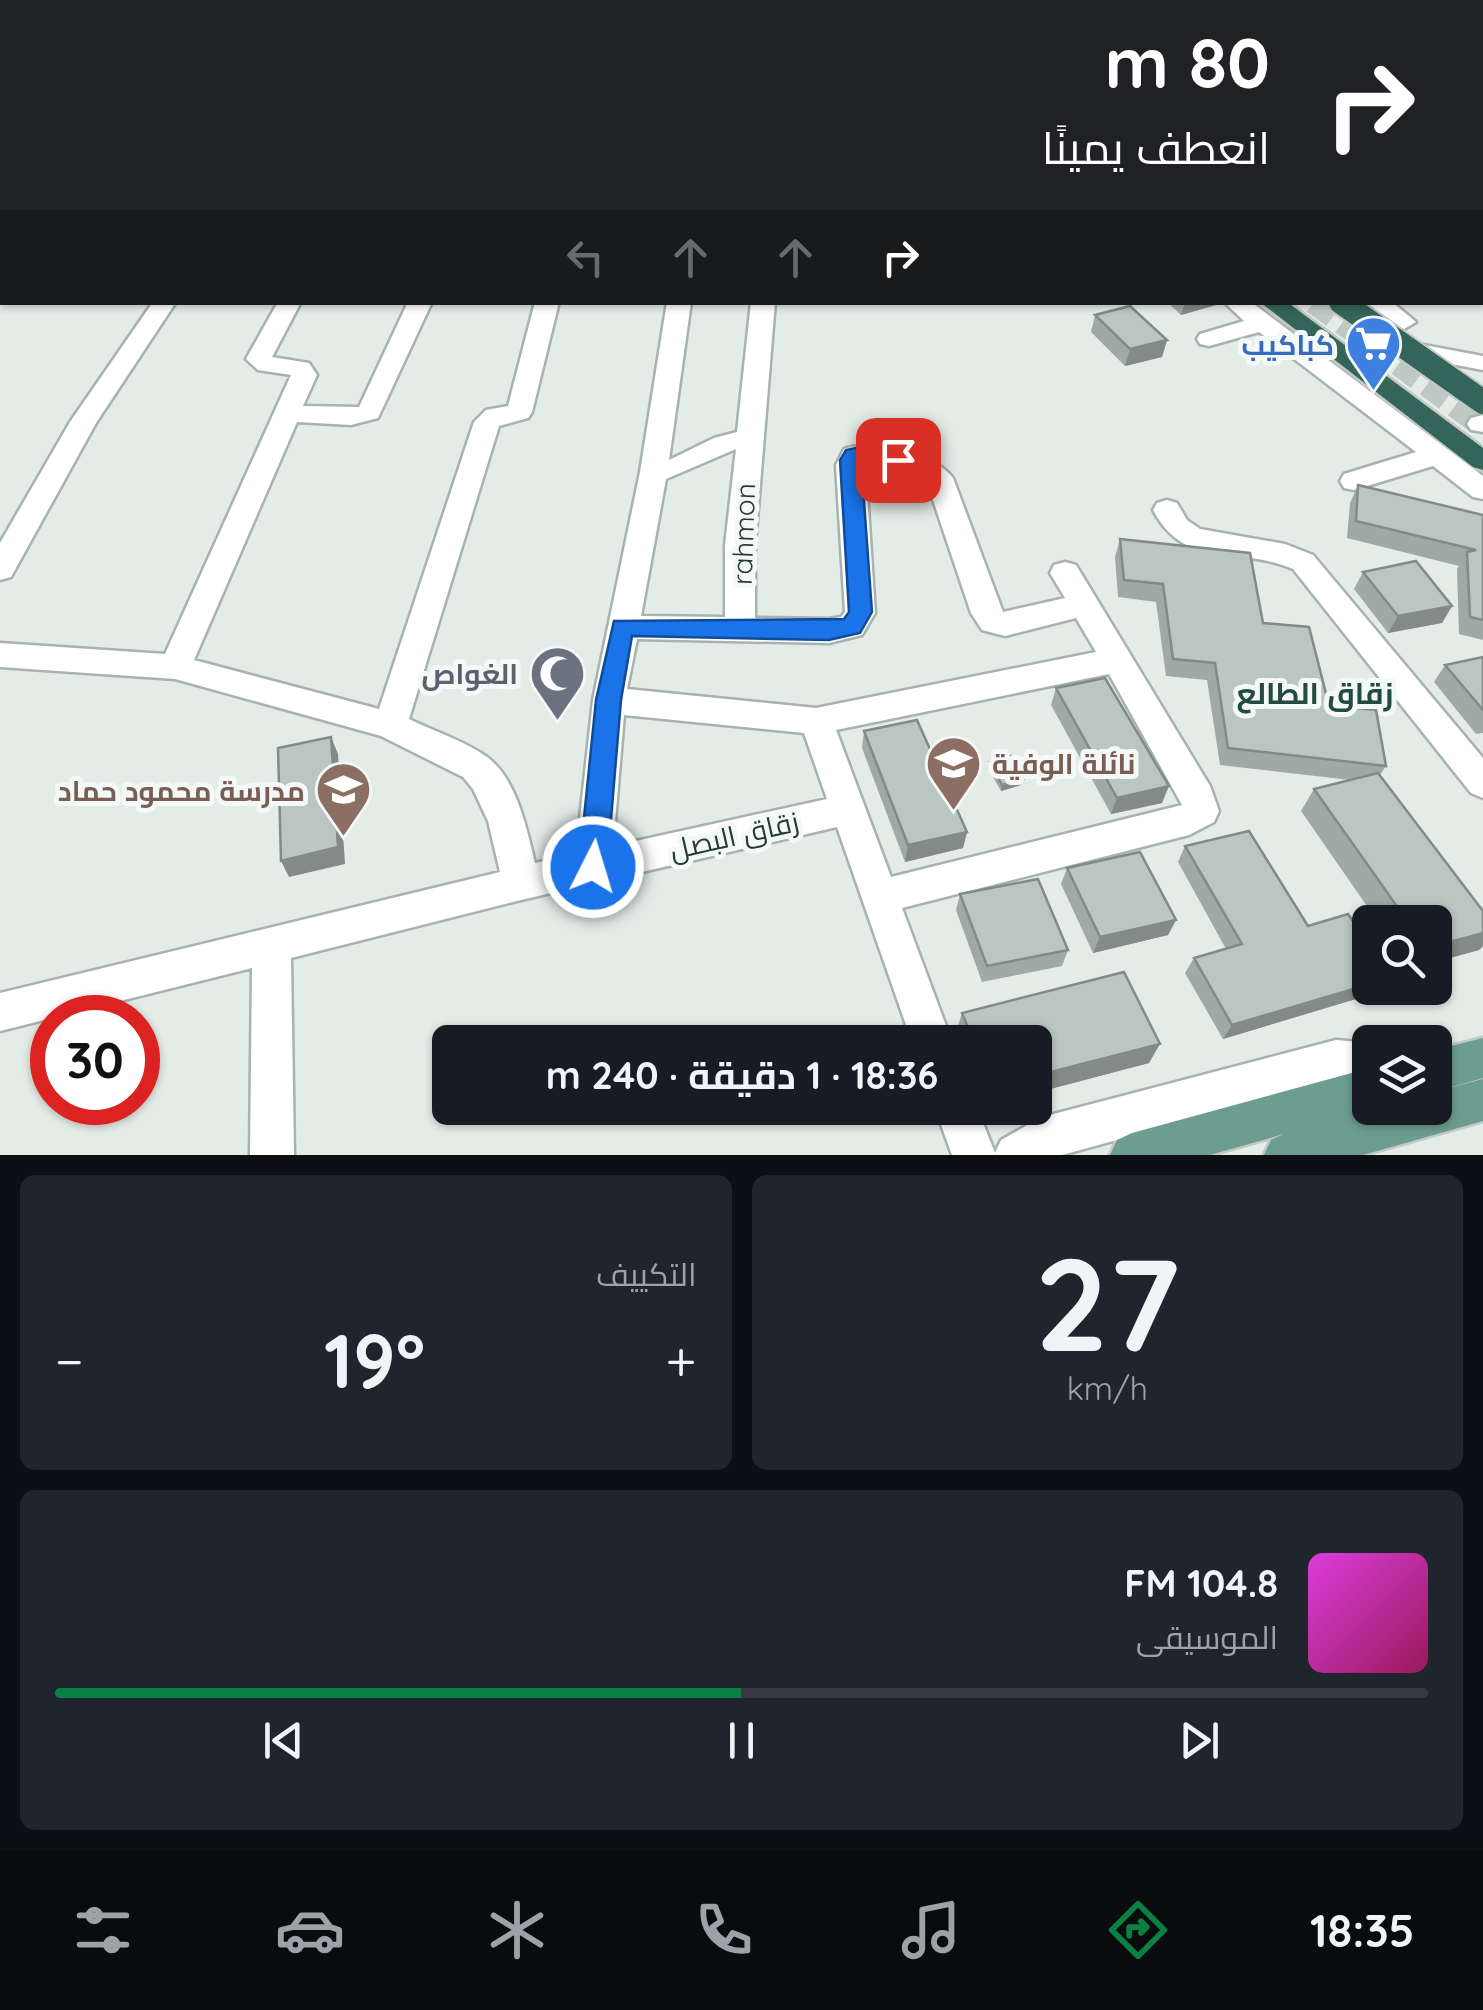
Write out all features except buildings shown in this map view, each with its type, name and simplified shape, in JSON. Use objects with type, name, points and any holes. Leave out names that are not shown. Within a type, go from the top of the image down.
[{"type":"highway","points":[[1345,305],[1477,415]]},
{"type":"highway","points":[[1266,312],[1483,461]]},
{"type":"main road","points":[[1452,1067],[1483,1058]]},
{"type":"main road","points":[[1132,1155],[1352,1094]]},
{"type":"main road","points":[[1286,1155],[1483,1100]]},
{"type":"street","points":[[0,569],[83,422],[163,305]]},
{"type":"street","points":[[175,667],[303,370],[258,360],[288,305]]},
{"type":"street","points":[[287,413],[351,417],[369,412],[419,305]]},
{"type":"street","points":[[390,725],[487,422],[496,416],[519,412],[547,305]]},
{"type":"street","points":[[593,867],[609,700],[654,472],[679,305]]},
{"type":"street","points":[[654,472],[670,470],[727,442],[748,440],[763,305]]},
{"type":"street","points":[[1380,305],[1404,322]]},
{"type":"street","points":[[1209,339],[1266,312],[1483,490]]},
{"type":"street","points":[[1366,340],[1483,363]]},
{"type":"street","points":[[1477,415],[1465,402],[1483,384]]},
{"type":"street","name":"rahmon","points":[[740,629],[740,546],[748,440]]},
{"type":"street","points":[[622,627],[841,630],[858,620],[850,465],[854,455],[862,452],[927,468],[939,478],[986,614],[993,622],[1005,624],[1084,605]]},
{"type":"street","points":[[1354,480],[1437,455]]},
{"type":"street","points":[[1167,510],[1177,530],[1194,540],[1276,548],[1303,562],[1483,783]]},
{"type":"street","points":[[879,897],[1196,817],[1201,811],[1198,796],[1064,572]]},
{"type":"street","points":[[0,655],[175,667],[390,725],[475,766],[485,776],[500,806],[521,883]]},
{"type":"street","points":[[609,700],[816,720],[1116,662]]},
{"type":"street","points":[[816,720],[926,1025]]},
{"type":"street","name":"زقاق البصل","points":[[0,1012],[521,883],[846,810]]},
{"type":"street","points":[[272,946],[272,1155]]},
{"type":"street","points":[[1016,1155],[1042,1139],[1336,1060],[1352,1062]]},
{"type":"street","points":[[963,1125],[974,1155]]},
{"type":"tunnel","points":[[1318,305],[1483,426]]},
{"type":"place","name":"كباكيب","points":[[1373,393]]},
{"type":"place","name":"الغواص","points":[[557,722]]},
{"type":"place","name":"نائلة الوفية","points":[[953,812]]},
{"type":"place","name":"مدرسة محمود حماد","points":[[344,839]]},
{"type":"district","name":"زقاق الطالع","points":[[1315,693]]},
{"type":"route","points":[[593,867],[609,700],[622,627],[829,631],[851,627],[860,612],[850,460],[862,452],[898,460]]}]
